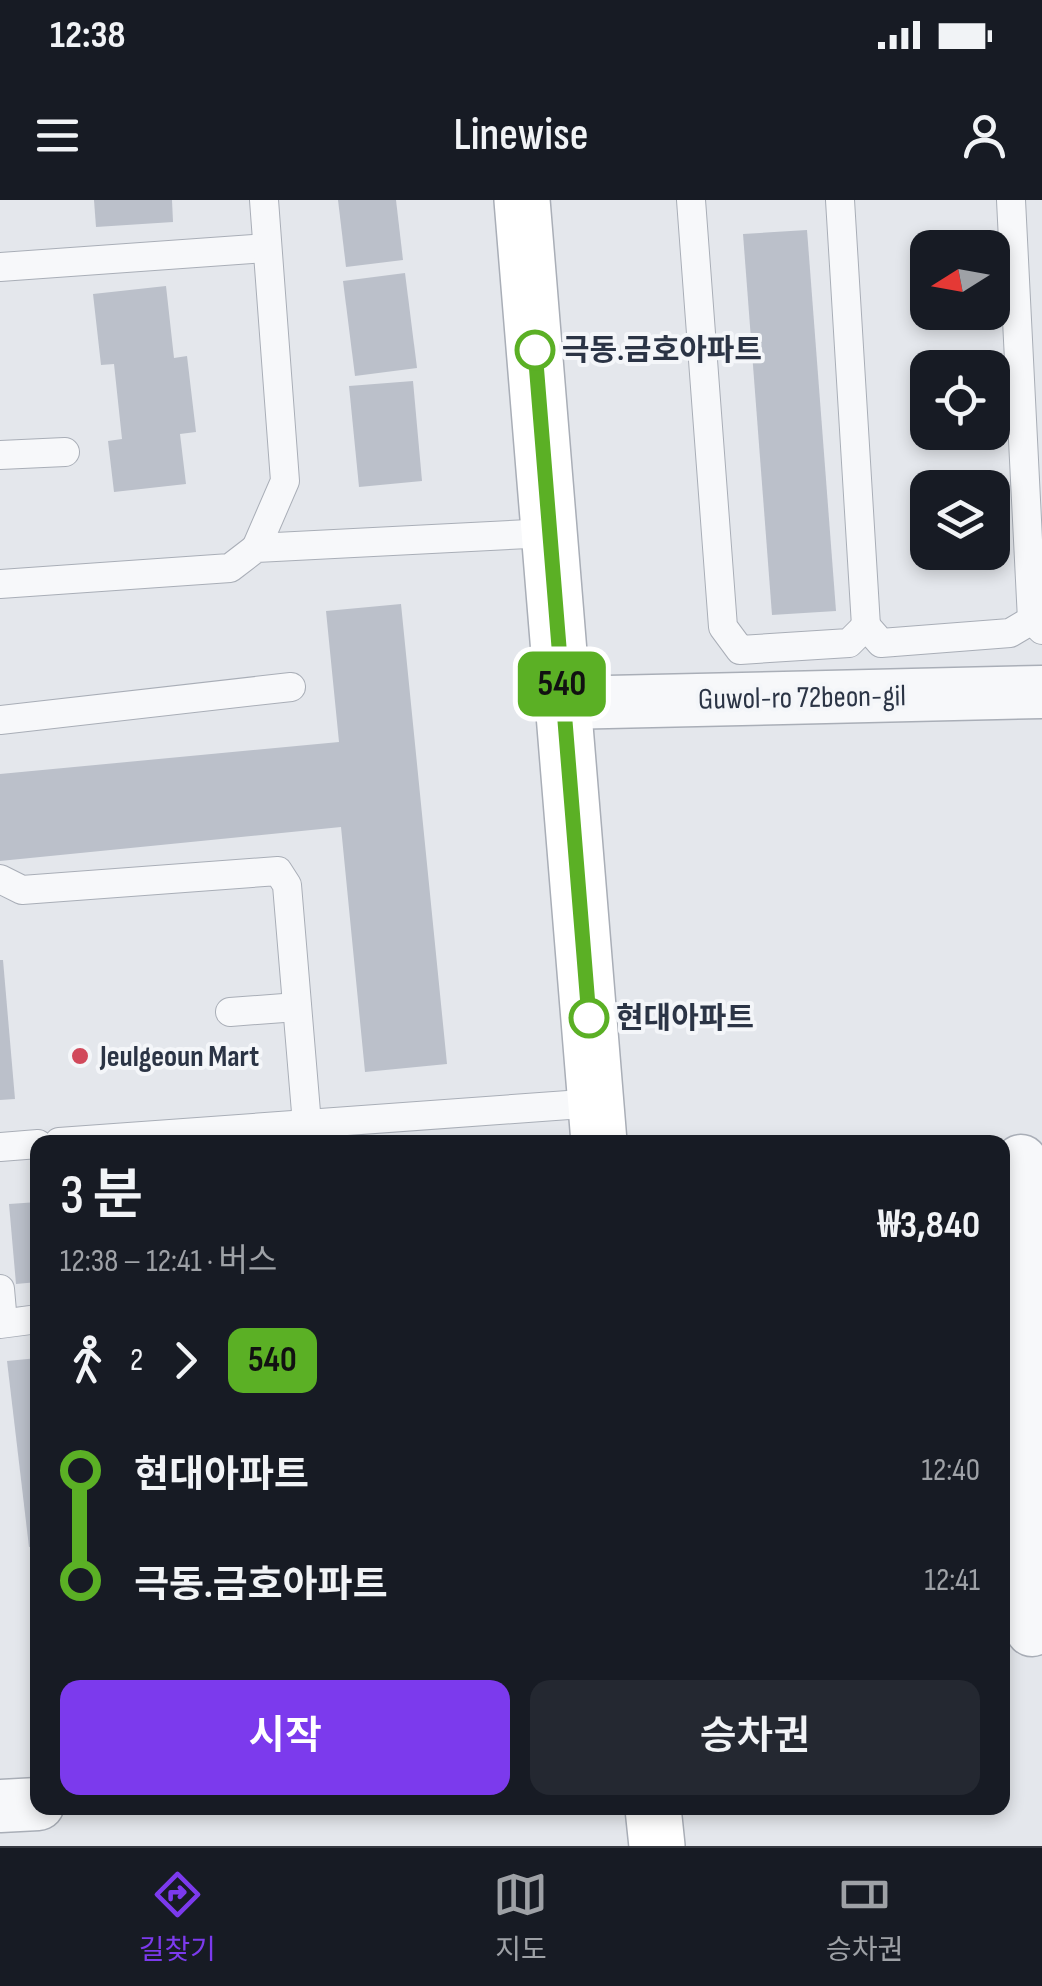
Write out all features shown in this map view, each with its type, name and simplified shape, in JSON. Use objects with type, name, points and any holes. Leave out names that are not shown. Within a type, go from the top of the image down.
[{"type":"main road","points":[[522,200],[597,1123]]},
{"type":"main road","points":[[654,1815],[656,1846]]},
{"type":"street","name":"Guwol-ro 72beon-gil","points":[[563,702],[1042,692]]},
{"type":"street","points":[[1022,1161],[1026,1630]]},
{"type":"street","points":[[0,1806],[30,1804]]},
{"type":"lane","points":[[0,584],[230,568],[256,548],[285,481],[264,200]]},
{"type":"lane","points":[[691,200],[723,627],[740,650],[849,643],[866,626]]},
{"type":"lane","points":[[840,200],[866,626],[881,643],[1010,633],[1037,625],[1011,200]]},
{"type":"lane","points":[[0,267],[267,248]]},
{"type":"lane","points":[[0,455],[65,452]]},
{"type":"lane","points":[[256,548],[549,532]]},
{"type":"lane","points":[[0,720],[291,687]]},
{"type":"lane","points":[[0,879],[22,890],[278,871],[287,884],[307,1124]]},
{"type":"lane","points":[[230,1012],[297,1007]]},
{"type":"lane","points":[[155,1135],[307,1124],[597,1123]]},
{"type":"lane","points":[[0,1147],[30,1145]]},
{"type":"lane","points":[[0,1289],[2,1323],[30,1320]]},
{"type":"building","points":[[94,200],[172,200],[173,222],[96,227]]},
{"type":"building","points":[[338,200],[396,200],[403,260],[346,267]]},
{"type":"building","points":[[807,230],[836,611],[772,615],[743,234]]},
{"type":"building","points":[[405,273],[417,368],[355,376],[343,281]]},
{"type":"building","points":[[166,286],[174,358],[187,356],[196,432],[180,434],[186,484],[114,492],[108,441],[122,439],[114,364],[101,365],[93,294]]},
{"type":"building","points":[[413,381],[422,481],[359,487],[349,386]]},
{"type":"building","points":[[401,604],[447,1064],[365,1072],[341,827],[0,861],[0,774],[339,742],[326,611]]},
{"type":"building","points":[[0,960],[15,1099],[0,1100]]},
{"type":"building","points":[[30,1203],[30,1283],[16,1284],[9,1204]]},
{"type":"building","points":[[30,1359],[30,1547],[29,1547],[7,1361]]},
{"type":"bus line","name":"540","points":[[535,350],[589,1018]]},
{"type":"place","name":"극동.금호아파트","points":[[535,350]]},
{"type":"place","name":"현대아파트","points":[[589,1018]]},
{"type":"place","name":"Jeulgeoun Mart","points":[[80,1056]]}]
